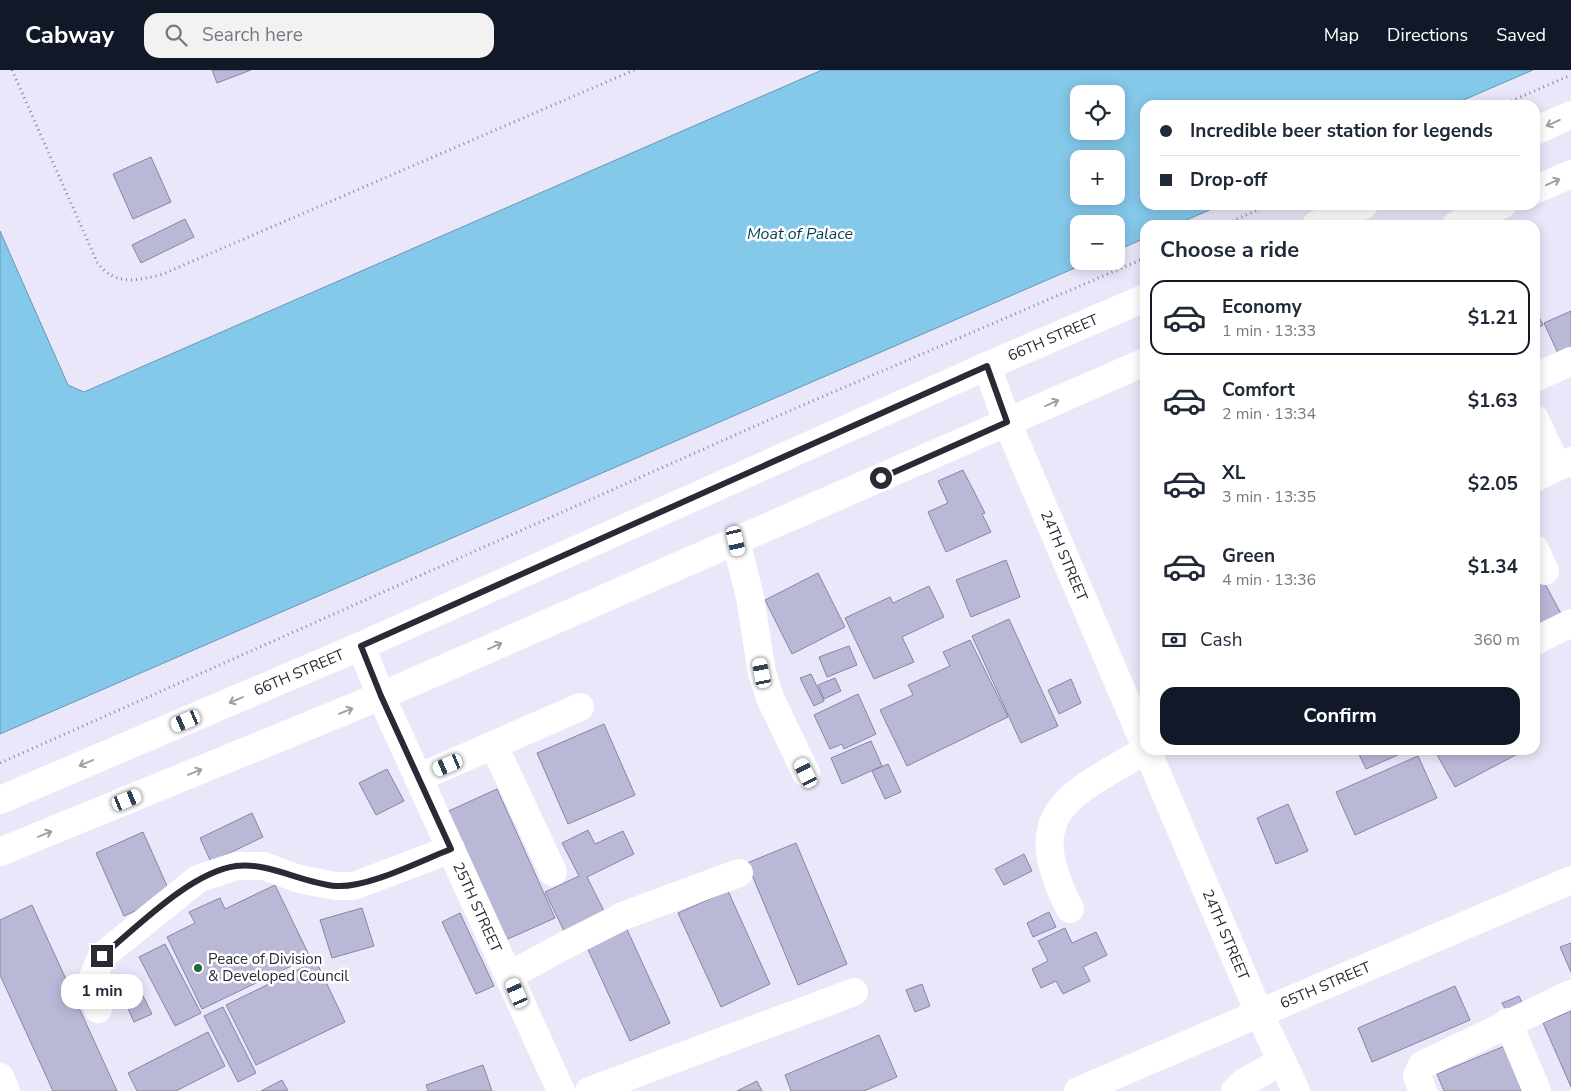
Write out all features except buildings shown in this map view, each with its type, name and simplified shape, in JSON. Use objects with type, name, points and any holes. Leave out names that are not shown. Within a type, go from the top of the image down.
[{"type":"main road","points":[[1540,129],[1571,115]]},
{"type":"main road","points":[[1540,188],[1571,174]]},
{"type":"main road","points":[[1328,220],[1352,210]]},
{"type":"main road","points":[[1468,220],[1490,210]]},
{"type":"main road","name":"66TH STREET","points":[[0,800],[361,646],[987,366],[1140,300]]},
{"type":"main road","points":[[1540,376],[1571,361]]},
{"type":"main road","points":[[0,852],[381,696],[1140,364]]},
{"type":"main road","name":"24TH STREET","points":[[987,366],[1007,422],[1140,733]]},
{"type":"main road","points":[[1540,432],[1554,469]]},
{"type":"main road","points":[[736,541],[750,596],[762,673],[771,700],[806,773]]},
{"type":"main road","points":[[1540,638],[1571,623]]},
{"type":"main road","name":"25TH STREET","points":[[361,646],[381,696],[561,1091]]},
{"type":"main road","points":[[418,778],[580,707]]},
{"type":"main road","points":[[494,746],[553,872]]},
{"type":"main road","points":[[1070,909],[1057,883],[1048,846],[1050,826],[1065,804],[1085,786],[1140,754]]},
{"type":"main road","name":"24TH STREET","points":[[1148,755],[1259,1013],[1296,1091]]},
{"type":"main road","points":[[98,1009],[92,979],[102,956],[198,879],[236,866],[264,866],[299,879],[335,886],[354,886],[451,849]]},
{"type":"main road","points":[[509,976],[623,916],[739,873]]},
{"type":"main road","name":"65TH STREET","points":[[1078,1091],[1571,880]]},
{"type":"main road","points":[[589,1091],[854,992]]},
{"type":"main road","points":[[1423,1091],[1418,1076],[1422,1065],[1508,1022],[1571,994]]},
{"type":"main road","points":[[1508,1022],[1537,1091]]},
{"type":"main road","points":[[1235,1091],[1243,1083],[1282,1061]]},
{"type":"main road","points":[[0,1077],[6,1091]]},
{"type":"path","points":[[12,70],[96,262],[103,270],[118,279],[138,281],[163,274],[634,70]]},
{"type":"path","points":[[1514,100],[1571,75]]},
{"type":"path","points":[[1234,220],[1258,210]]},
{"type":"path","points":[[0,763],[771,419],[1140,260]]},
{"type":"water","name":"Moat of Palace","points":[[822,70],[1533,70],[1464,100],[1140,100],[1140,210],[1210,210],[1186,220],[1140,220],[1140,240],[1125,247],[1125,215],[1070,215],[1070,270],[0,734],[0,231],[68,385],[84,392]]},
{"type":"place","name":"Peace of Division & Developed Council","points":[[198,968]]},
{"type":"route","points":[[102,956],[198,879],[236,866],[264,866],[299,879],[335,886],[354,886],[451,849],[381,696],[361,646],[987,366],[1007,422],[881,478]]}]
